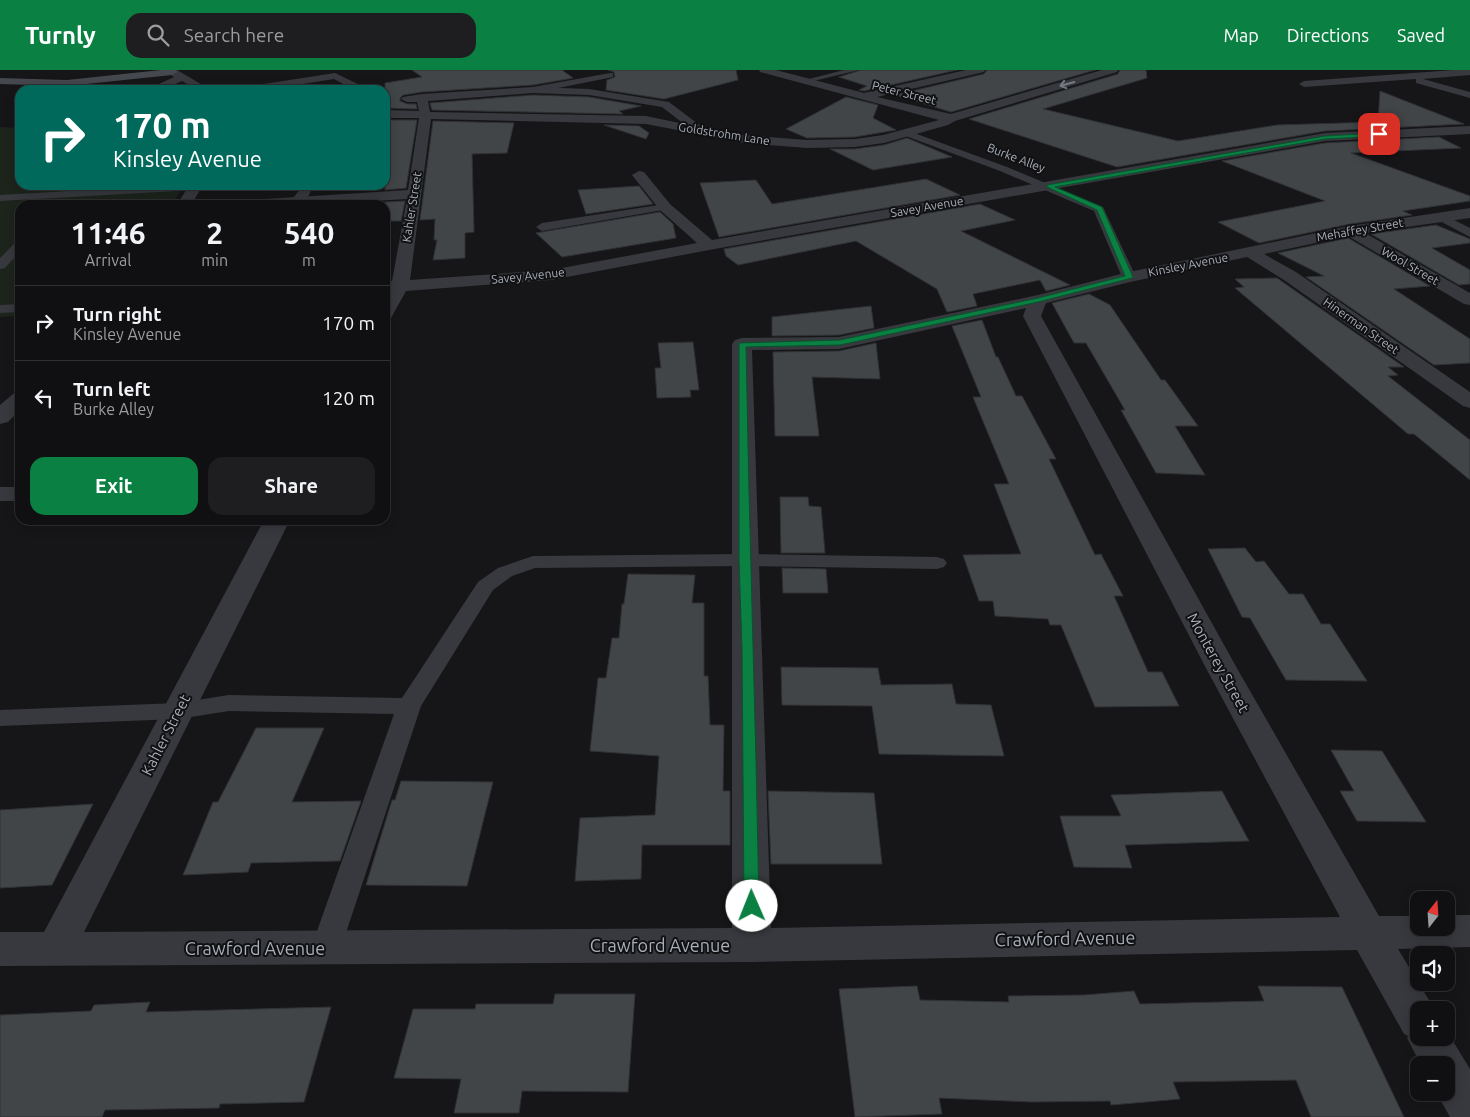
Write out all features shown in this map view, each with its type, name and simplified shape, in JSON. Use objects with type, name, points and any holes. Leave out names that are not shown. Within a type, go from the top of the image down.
[{"type":"street","points":[[3,83],[67,83],[196,70]]},
{"type":"street","name":"Peter Street","points":[[764,70],[932,115],[951,118]]},
{"type":"street","points":[[864,97],[980,70]]},
{"type":"street","name":"Goldstrohm Lane","points":[[390,114],[646,120],[744,139],[807,144],[855,144],[906,133],[1114,70]]},
{"type":"street","points":[[1383,70],[1470,95]]},
{"type":"street","points":[[1304,84],[1470,72]]},
{"type":"street","points":[[158,85],[174,73]]},
{"type":"street","points":[[174,73],[197,85]]},
{"type":"street","points":[[276,85],[335,76],[355,85]]},
{"type":"street","points":[[394,100],[533,90],[589,92],[665,104],[701,130]]},
{"type":"street","name":"Kahler Street","points":[[392,286],[415,194],[425,115],[422,98]]},
{"type":"street","name":"Savey Avenue","points":[[392,286],[552,275],[710,245],[1325,137],[1470,130]]},
{"type":"street","points":[[639,175],[665,207],[710,245]]},
{"type":"street","points":[[325,200],[415,194]]},
{"type":"street","name":"Mehaffey Street","points":[[1250,252],[1350,231],[1470,213]]},
{"type":"street","name":"Wool Street","points":[[1350,231],[1470,300]]},
{"type":"street","name":"Kinsley Avenue","points":[[744,560],[742,344],[840,343],[1038,300],[1129,277],[1250,252]]},
{"type":"street","name":"Hinerman Street","points":[[1250,252],[1298,282],[1470,402]]},
{"type":"street","name":"Monterey Street","points":[[1038,300],[1032,316],[1199,629],[1410,1005]]},
{"type":"street","points":[[0,417],[15,403]]},
{"type":"street","points":[[0,494],[15,494]]},
{"type":"street","name":"Kahler Street","points":[[55,950],[274,525]]},
{"type":"street","points":[[744,560],[748,648],[752,945]]},
{"type":"street","name":"Crawford Avenue","points":[[0,949],[752,945],[1470,931]]},
{"type":"street","points":[[1455,1084],[1470,1110]]},
{"type":"lane","points":[[805,81],[856,70]]},
{"type":"lane","points":[[533,90],[610,75]]},
{"type":"lane","name":"Burke Alley","points":[[906,133],[968,154],[1049,186],[1099,209],[1129,277]]},
{"type":"lane","points":[[0,198],[133,190]]},
{"type":"lane","points":[[297,200],[306,190]]},
{"type":"lane","points":[[64,200],[70,194]]},
{"type":"lane","points":[[542,227],[665,207]]},
{"type":"lane","points":[[1440,217],[1470,232]]},
{"type":"lane","points":[[2,262],[15,250]]},
{"type":"lane","points":[[0,309],[15,308]]},
{"type":"lane","points":[[326,948],[409,706],[485,586],[505,572],[533,562],[744,560],[936,563]]},
{"type":"lane","points":[[0,718],[178,711],[229,703],[409,706]]},
{"type":"shaded area","points":[[0,127],[15,128],[15,190],[182,190],[174,200],[15,200],[15,316],[0,317]]},
{"type":"building","points":[[412,70],[562,70],[573,78],[533,85],[422,92],[403,95],[400,101],[407,104],[416,104],[417,109],[390,108],[390,85],[385,85],[385,83],[422,77]]},
{"type":"building","points":[[608,70],[736,70],[738,80],[664,99],[606,90],[607,80],[615,77],[614,72]]},
{"type":"building","points":[[861,70],[957,70],[864,91],[859,90],[867,86],[839,77]]},
{"type":"building","points":[[987,70],[1095,70],[951,112],[895,95],[984,74]]},
{"type":"building","points":[[1120,70],[1146,70],[1147,78],[1043,109],[1178,141],[1277,125],[1378,122],[1380,91],[1464,124],[1325,131],[1117,167],[969,119],[1118,74]]},
{"type":"building","points":[[533,95],[589,97],[641,106],[619,111],[623,114],[432,110],[430,103]]},
{"type":"building","points":[[846,97],[878,105],[873,118],[896,130],[855,137],[807,138],[786,129]]},
{"type":"building","points":[[390,120],[417,120],[406,188],[390,190]]},
{"type":"building","points":[[433,121],[514,123],[507,153],[472,154],[474,232],[465,233],[465,258],[433,260],[437,240],[434,240],[435,219],[420,220]]},
{"type":"building","points":[[604,125],[639,126],[649,133],[646,139]]},
{"type":"building","points":[[1439,137],[1461,148],[1351,153],[1470,196],[1470,201],[1403,211],[1412,215],[1350,224],[1259,243],[1218,222],[1325,201],[1222,161],[1325,143]]},
{"type":"building","points":[[907,138],[952,157],[873,170],[830,149],[855,149],[884,145]]},
{"type":"building","points":[[926,179],[960,195],[719,237],[700,183],[756,180],[772,204]]},
{"type":"building","points":[[639,186],[653,204],[586,214],[578,190]]},
{"type":"building","points":[[405,201],[401,221],[390,221],[390,202]]},
{"type":"building","points":[[980,204],[1015,220],[961,231],[1070,285],[1046,291],[1040,280],[973,294],[977,306],[947,312],[937,289],[856,241],[738,265],[726,256],[724,249]]},
{"type":"building","points":[[660,212],[673,224],[676,238],[562,257],[536,233]]},
{"type":"building","points":[[1436,225],[1470,239],[1470,243],[1432,248],[1470,270],[1470,284],[1459,285],[1371,234]]},
{"type":"building","points":[[1348,238],[1430,286],[1394,289],[1470,339],[1470,363],[1434,365],[1306,277],[1324,276],[1278,253]]},
{"type":"building","points":[[1277,278],[1404,367],[1388,367],[1398,375],[1388,376],[1470,440],[1470,480],[1414,434],[1408,434],[1235,288],[1244,287],[1235,279]]},
{"type":"building","points":[[1089,294],[1110,305],[1161,380],[1165,380],[1198,426],[1175,426],[1205,475],[1156,473],[1121,410],[1125,410],[1086,343],[1074,343],[1052,303]]},
{"type":"building","points":[[871,306],[874,328],[839,335],[772,336],[772,317]]},
{"type":"building","points":[[982,320],[996,357],[998,357],[1016,396],[1022,396],[1056,459],[1049,459],[1095,555],[1101,554],[1123,596],[1114,596],[1148,672],[1162,672],[1179,706],[1095,707],[1061,625],[1050,625],[1048,619],[995,616],[993,601],[979,601],[963,555],[1021,554],[994,484],[1009,484],[973,397],[981,397],[952,326]]},
{"type":"building","points":[[693,342],[699,390],[690,390],[691,397],[657,398],[655,368],[661,368],[658,343]]},
{"type":"building","points":[[876,343],[880,379],[812,377],[819,436],[775,436],[773,352],[839,351]]},
{"type":"building","points":[[780,497],[808,497],[809,506],[821,507],[825,553],[781,553]]},
{"type":"building","points":[[1245,548],[1256,562],[1264,561],[1289,594],[1303,594],[1321,624],[1330,624],[1367,681],[1286,680],[1250,618],[1242,617],[1208,549]]},
{"type":"building","points":[[782,568],[826,569],[828,593],[783,593]]},
{"type":"building","points":[[628,574],[695,575],[692,603],[704,603],[704,676],[708,676],[710,725],[724,725],[723,791],[730,791],[730,845],[642,845],[641,879],[575,881],[580,818],[655,815],[659,756],[590,751],[598,678],[606,678],[612,638],[619,638],[622,604],[624,604]]},
{"type":"building","points":[[781,667],[878,668],[881,685],[952,684],[956,704],[991,705],[1004,756],[879,754],[872,706],[782,705]]},
{"type":"building","points":[[256,728],[324,728],[292,802],[361,801],[340,861],[251,863],[248,872],[183,875],[213,802],[218,802]]},
{"type":"building","points":[[1331,750],[1382,751],[1426,822],[1357,821],[1340,791],[1354,791]]},
{"type":"building","points":[[401,781],[493,782],[467,886],[366,885],[392,800],[395,800]]},
{"type":"building","points":[[768,791],[874,793],[882,864],[771,864]]},
{"type":"building","points":[[1222,791],[1249,841],[1125,845],[1132,868],[1074,867],[1060,816],[1121,816],[1111,795]]},
{"type":"building","points":[[93,804],[52,885],[0,888],[0,810]]},
{"type":"building","points":[[917,986],[920,1000],[1009,1002],[1008,996],[1084,995],[1134,991],[1140,1004],[1264,1001],[1258,986],[1342,987],[1404,1117],[1311,1117],[1296,1080],[1173,1082],[1180,1099],[1111,1105],[1110,1101],[1032,1102],[939,1098],[942,1114],[855,1117],[839,989]]},
{"type":"building","points":[[555,994],[635,994],[628,1092],[522,1091],[519,1113],[454,1113],[461,1079],[394,1078],[413,1009],[475,1009],[476,1004],[553,1004]]},
{"type":"building","points":[[150,1002],[146,1012],[331,1007],[304,1102],[220,1104],[219,1108],[105,1110],[102,1117],[0,1117],[0,1015],[91,1011],[94,1005]]},
{"type":"route","points":[[752,906],[748,648],[744,560],[742,344],[840,343],[1038,300],[1129,277],[1119,250],[1099,209],[1049,186],[1325,137],[1379,134]]}]
